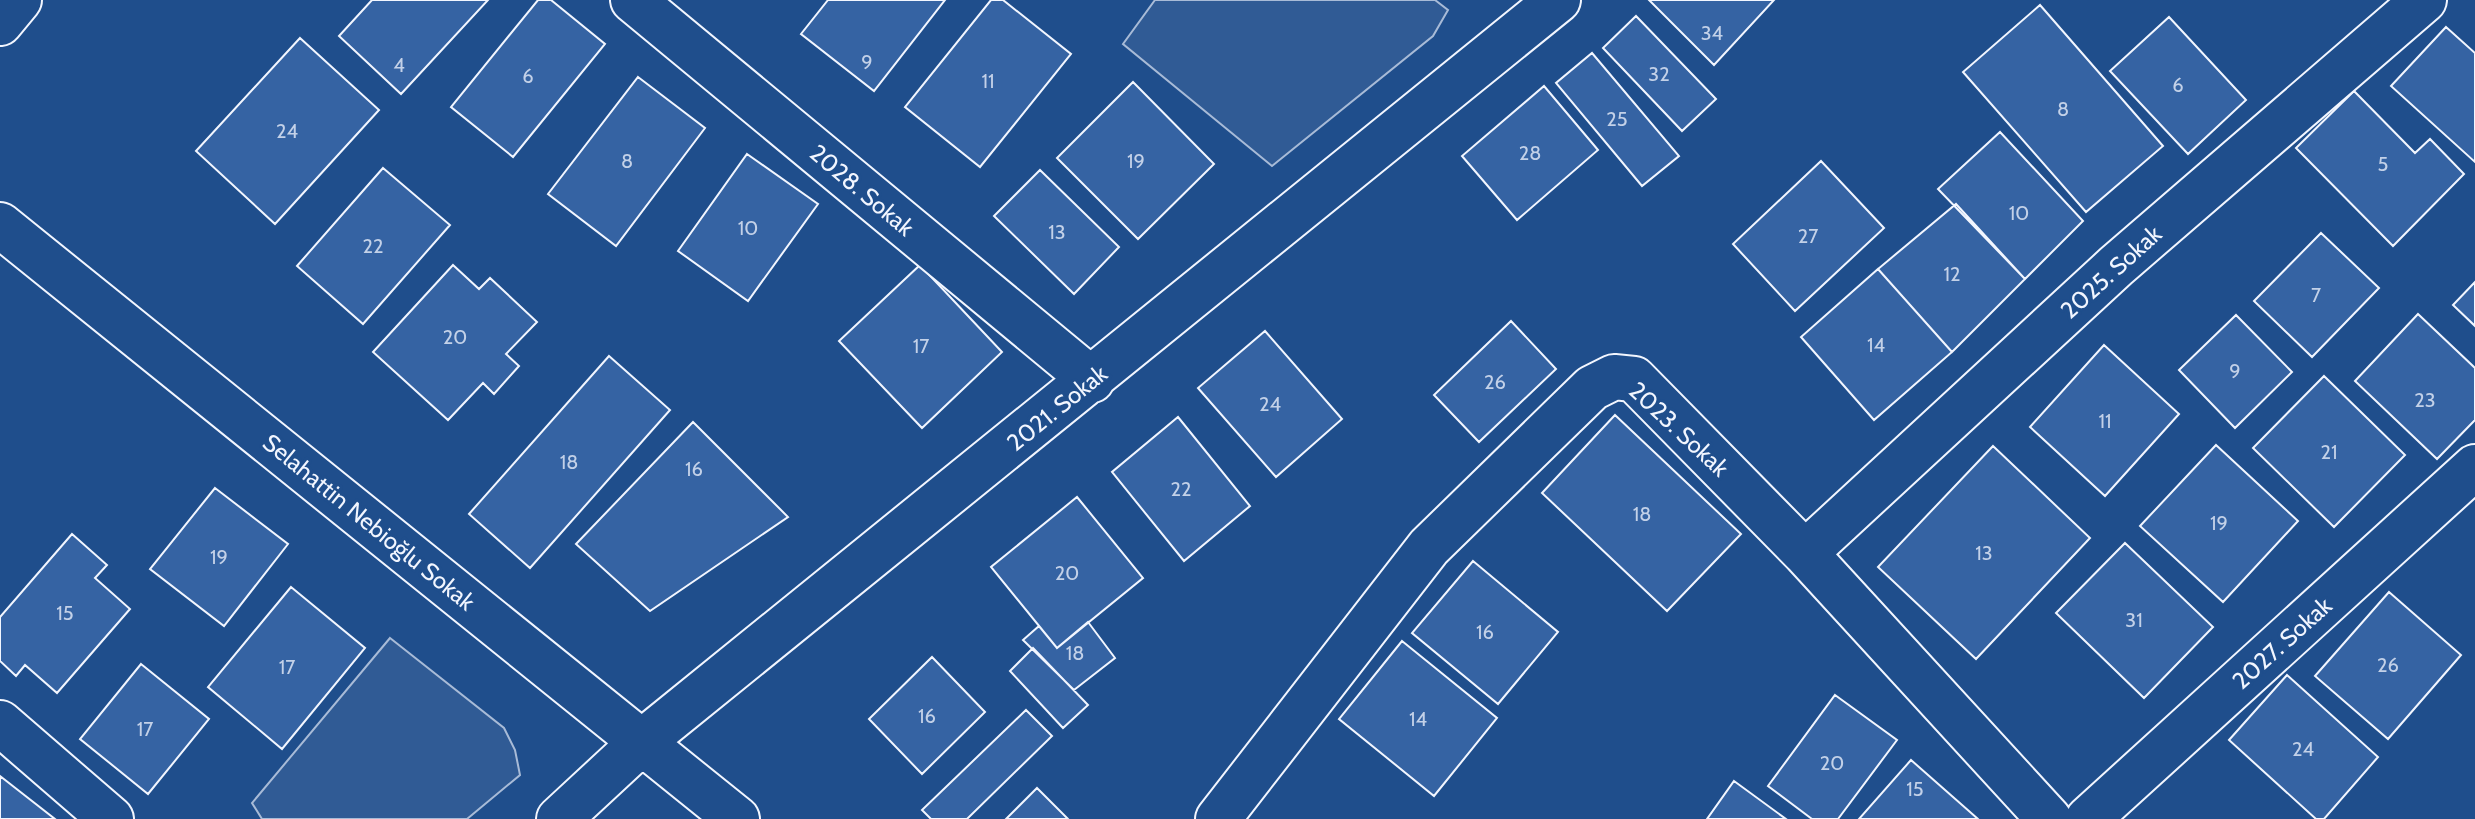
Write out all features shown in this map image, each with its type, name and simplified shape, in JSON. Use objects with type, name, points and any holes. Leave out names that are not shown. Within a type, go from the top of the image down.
[{"type":"street","points":[[0,23],[19,0]]},
{"type":"street","name":"2028. Sokak","points":[[633,0],[1092,380]]},
{"type":"street","name":"2025. Sokak","points":[[1805,553],[2116,266],[2424,0]]},
{"type":"street","name":"2021. Sokak","points":[[559,819],[642,742],[1092,380],[1547,3]]},
{"type":"street","name":"Selahattin Nebioğlu Sokak","points":[[0,225],[737,819]]},
{"type":"street","name":"2023. Sokak","points":[[1218,819],[1429,547],[1592,388],[1614,377],[1634,379],[1805,553],[2049,819]]},
{"type":"street","name":"2027. Sokak","points":[[2088,819],[2475,467]]},
{"type":"street","points":[[0,723],[111,819]]},
{"type":"shaded area","points":[[1155,0],[1435,0],[1448,10],[1433,36],[1272,166],[1123,44]]},
{"type":"shaded area","points":[[390,638],[504,728],[515,750],[520,775],[467,819],[262,819],[252,803]]},
{"type":"building","points":[[372,0],[488,0],[401,94],[339,36]]},
{"type":"building","points":[[538,0],[551,0],[605,44],[513,157],[451,107]]},
{"type":"building","points":[[828,0],[945,0],[874,91],[801,34]]},
{"type":"building","points":[[991,0],[1003,0],[1071,54],[980,167],[905,107]]},
{"type":"building","points":[[1649,0],[1774,0],[1714,65]]},
{"type":"building","points":[[2040,5],[2163,146],[2086,212],[1963,72]]},
{"type":"building","points":[[1636,16],[1716,99],[1682,131],[1603,48]]},
{"type":"building","points":[[2169,17],[2246,100],[2188,154],[2110,71]]},
{"type":"building","points":[[2446,27],[2475,53],[2475,162],[2391,86]]},
{"type":"building","points":[[300,38],[379,110],[275,224],[196,151]]},
{"type":"building","points":[[1592,53],[1679,156],[1642,186],[1556,83]]},
{"type":"building","points":[[638,77],[705,128],[616,246],[548,194]]},
{"type":"building","points":[[1133,82],[1214,164],[1138,239],[1057,158]]},
{"type":"building","points":[[1544,86],[1598,150],[1517,220],[1462,156]]},
{"type":"building","points":[[2354,91],[2415,153],[2430,139],[2464,174],[2393,246],[2296,148]]},
{"type":"building","points":[[2000,132],[2083,221],[2025,279],[1938,189]]},
{"type":"building","points":[[747,154],[818,204],[748,301],[678,251]]},
{"type":"building","points":[[1821,161],[1884,228],[1795,311],[1733,244]]},
{"type":"building","points":[[383,168],[450,225],[363,324],[297,266]]},
{"type":"building","points":[[1040,170],[1119,247],[1074,294],[994,216]]},
{"type":"building","points":[[1956,204],[2025,279],[1952,352],[1878,269]]},
{"type":"building","points":[[2321,233],[2379,288],[2312,357],[2254,301]]},
{"type":"building","points":[[453,265],[479,289],[490,278],[537,322],[506,354],[519,366],[494,394],[483,383],[448,420],[373,352]]},
{"type":"building","points":[[920,265],[1002,352],[922,428],[839,341]]},
{"type":"building","points":[[1878,269],[1952,352],[1874,420],[1801,337]]},
{"type":"building","points":[[2475,282],[2475,326],[2453,305]]},
{"type":"building","points":[[2418,314],[2475,368],[2475,420],[2437,459],[2355,381]]},
{"type":"building","points":[[2236,315],[2292,372],[2235,428],[2179,370]]},
{"type":"building","points":[[1511,321],[1556,369],[1479,442],[1434,395]]},
{"type":"building","points":[[1265,331],[1342,419],[1276,477],[1198,388]]},
{"type":"building","points":[[2104,345],[2179,414],[2105,496],[2030,427]]},
{"type":"building","points":[[609,356],[670,410],[530,568],[469,514]]},
{"type":"building","points":[[2324,376],[2405,455],[2334,527],[2253,448]]},
{"type":"building","points":[[1615,415],[1741,534],[1667,611],[1542,493]]},
{"type":"building","points":[[1178,417],[1250,506],[1184,561],[1112,472]]},
{"type":"building","points":[[693,422],[788,517],[650,611],[576,544]]},
{"type":"building","points":[[2216,445],[2298,521],[2223,602],[2140,526]]},
{"type":"building","points":[[1993,446],[2090,538],[1976,659],[1878,567]]},
{"type":"building","points":[[215,488],[288,544],[224,626],[150,569]]},
{"type":"building","points":[[1077,497],[1143,578],[1057,648],[991,567]]},
{"type":"building","points":[[72,534],[107,565],[95,578],[130,609],[57,693],[25,665],[16,676],[0,661],[0,617]]},
{"type":"building","points":[[2125,543],[2213,627],[2144,698],[2056,613]]},
{"type":"building","points":[[1473,561],[1558,632],[1498,704],[1412,633]]},
{"type":"building","points":[[291,587],[365,648],[282,749],[208,687]]},
{"type":"building","points":[[2389,592],[2461,655],[2388,739],[2315,676]]},
{"type":"building","points":[[1088,622],[1115,658],[1074,690],[1023,640],[1039,626],[1057,648]]},
{"type":"building","points":[[1402,641],[1497,718],[1434,796],[1339,719]]},
{"type":"building","points":[[1033,648],[1088,705],[1063,728],[1010,671]]},
{"type":"building","points":[[932,657],[985,712],[922,774],[869,719]]},
{"type":"building","points":[[141,664],[209,719],[148,794],[80,739]]},
{"type":"building","points":[[2287,675],[2378,757],[2324,819],[2316,819],[2229,740]]},
{"type":"building","points":[[1835,695],[1897,740],[1838,819],[1812,819],[1768,786]]},
{"type":"building","points":[[1026,710],[1052,736],[967,819],[931,819],[922,810]]},
{"type":"building","points":[[1911,760],[1978,819],[1859,819]]},
{"type":"building","points":[[0,776],[55,819],[0,819]]},
{"type":"building","points":[[1734,781],[1786,819],[1707,819]]},
{"type":"building","points":[[1037,788],[1068,819],[1006,819]]}]
